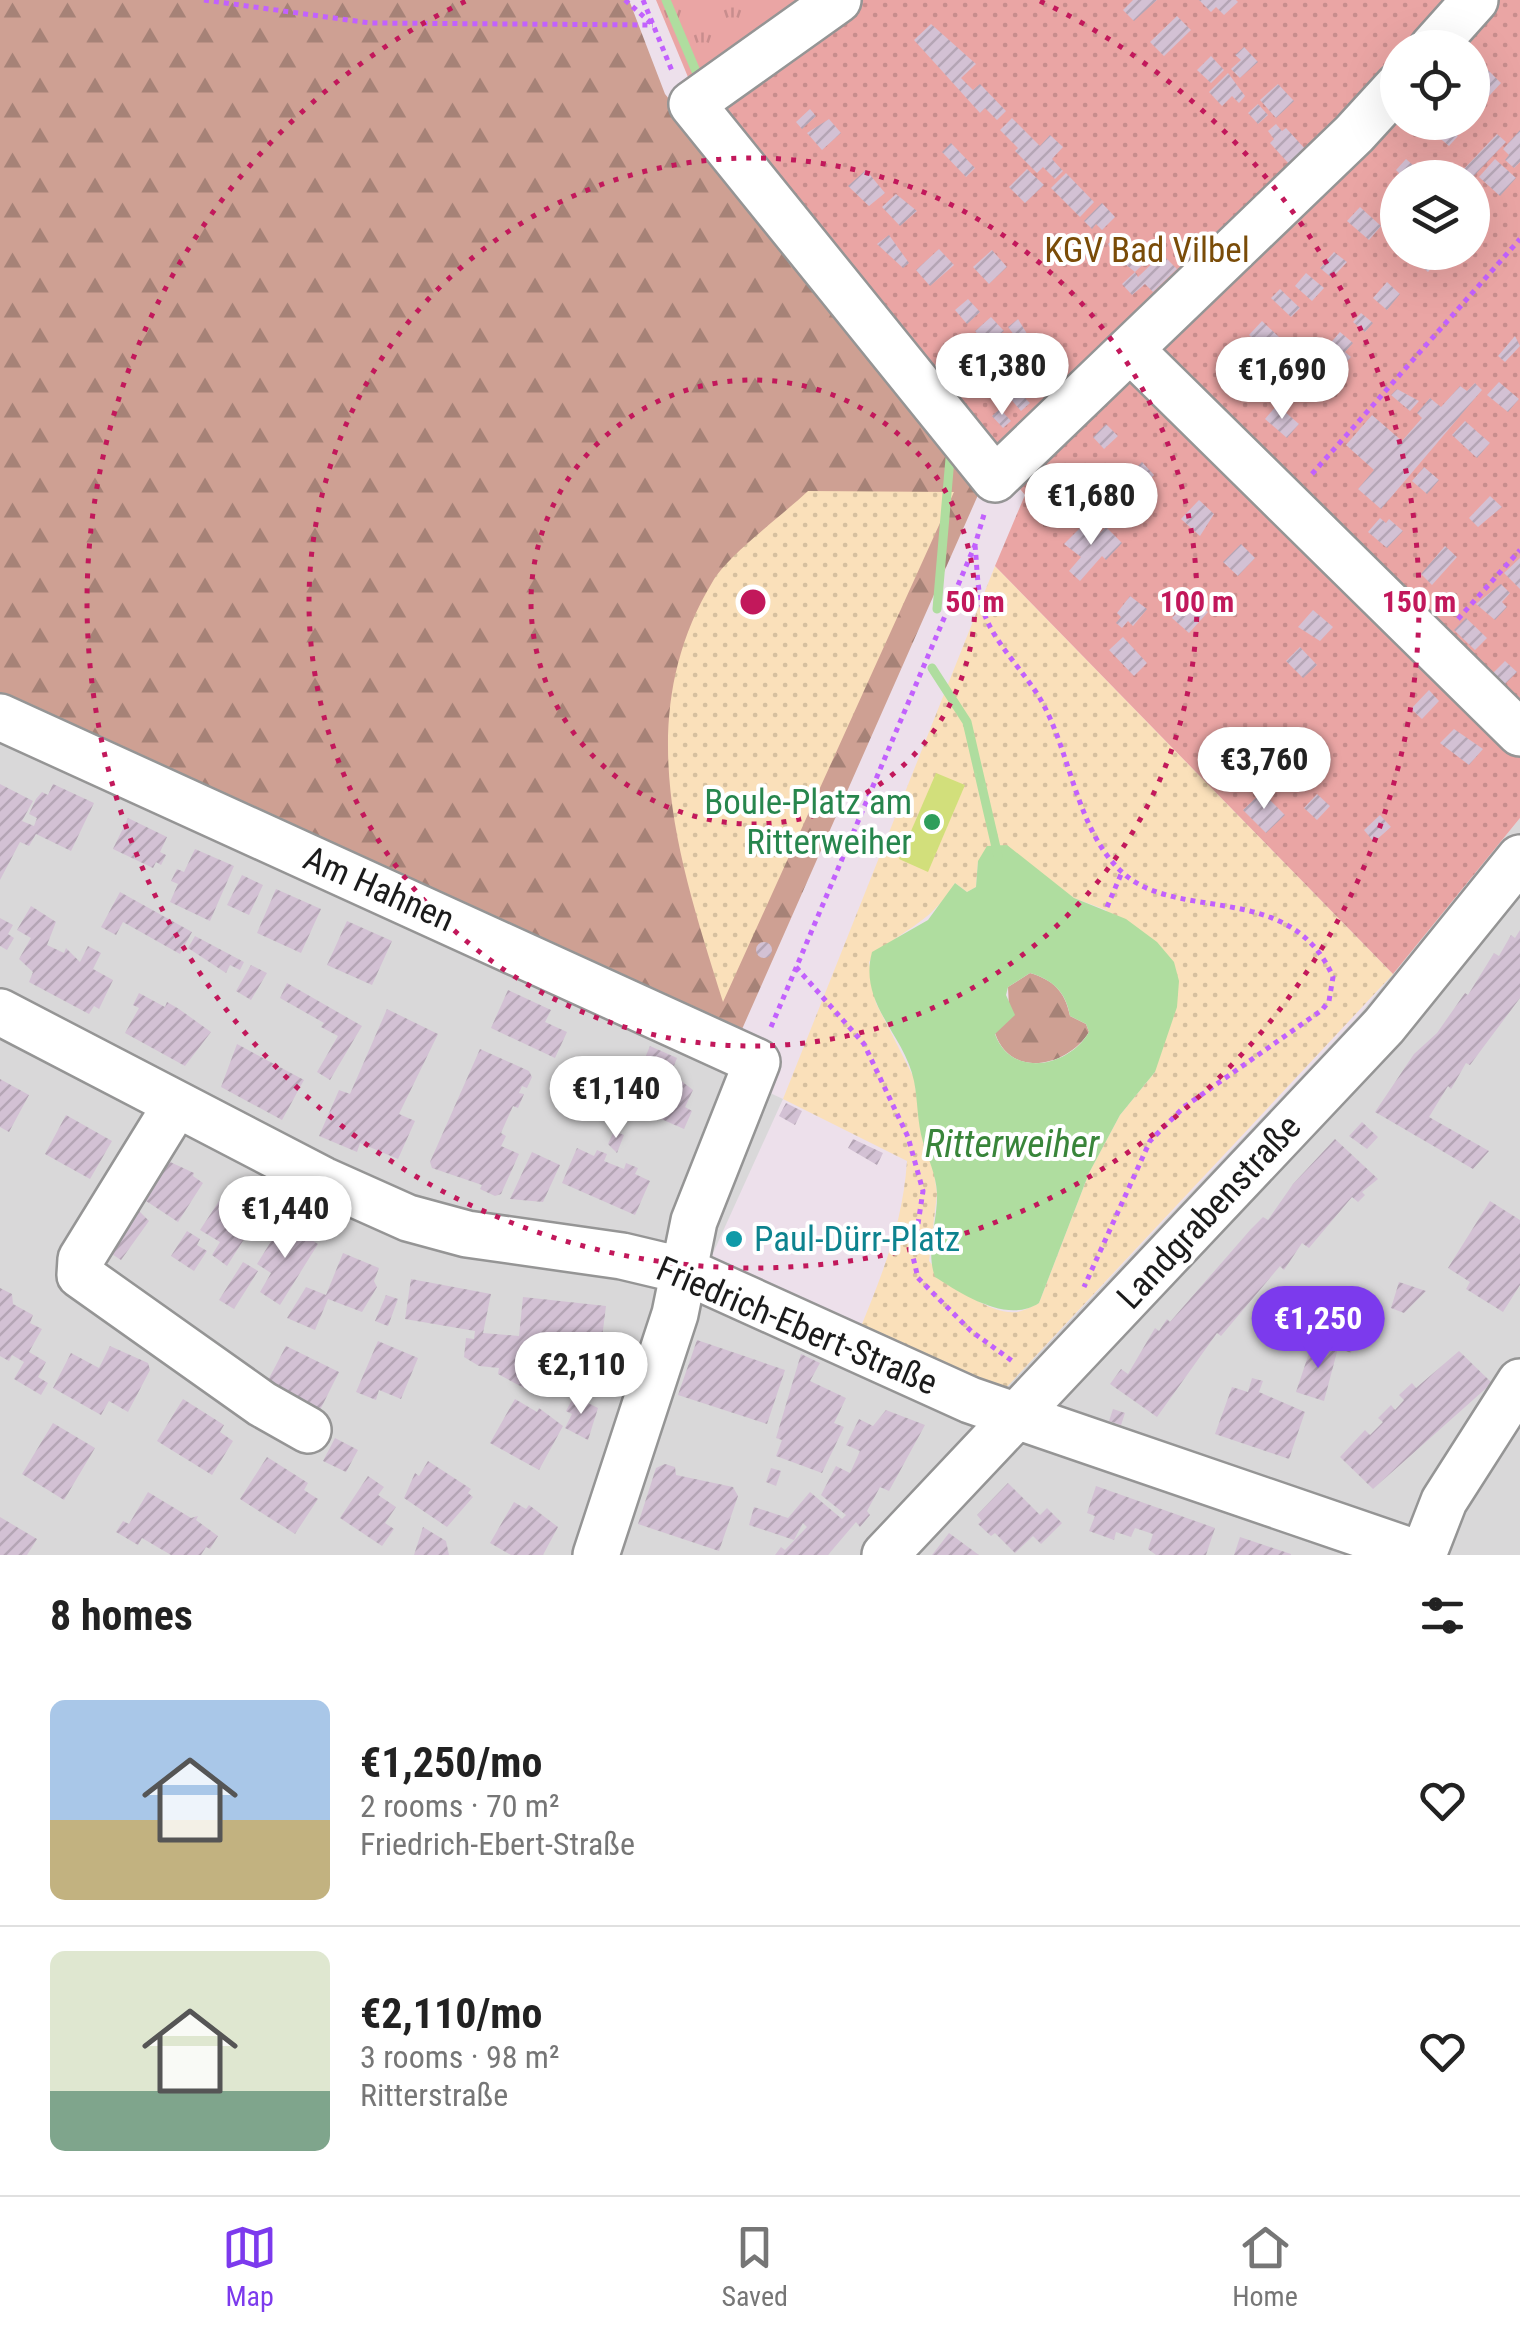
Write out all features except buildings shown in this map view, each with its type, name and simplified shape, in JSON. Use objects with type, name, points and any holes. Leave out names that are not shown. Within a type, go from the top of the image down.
[{"type":"street","points":[[838,0],[692,104],[995,479],[1380,106]]},
{"type":"street","points":[[1448,30],[1475,0]]},
{"type":"street","points":[[1132,350],[1520,733]]},
{"type":"street","name":"Am Hahnen","points":[[0,717],[757,1062]]},
{"type":"street","name":"Landgrabenstraße","points":[[885,1555],[1384,1026],[1520,858]]},
{"type":"street","name":"Friedrich-Ebert-Straße","points":[[0,1012],[176,1105],[408,1218],[468,1234],[622,1256],[686,1271],[970,1400],[1030,1402],[1422,1555]]},
{"type":"street","points":[[596,1555],[686,1271],[694,1221],[757,1062]]},
{"type":"street","points":[[176,1105],[78,1268],[85,1280],[256,1418],[308,1430]]},
{"type":"street","points":[[1422,1555],[1444,1501],[1520,1382]]},
{"type":"path","points":[[204,0],[370,23],[653,25]]},
{"type":"path","points":[[626,0],[653,25]]},
{"type":"path","points":[[643,0],[676,82],[692,104]]},
{"type":"path","points":[[1286,502],[1520,239]]},
{"type":"path","points":[[757,1062],[975,545],[995,479]]},
{"type":"path","points":[[975,545],[982,609],[1042,702],[1090,821],[1122,872],[1160,892],[1238,905],[1267,916],[1321,955],[1332,976],[1333,988],[1322,1010],[1184,1106],[1150,1141],[1100,1262],[1082,1290]]},
{"type":"path","points":[[1434,648],[1520,550]]},
{"type":"path","points":[[1107,907],[1122,872]]},
{"type":"path","points":[[795,966],[864,1044],[908,1137],[923,1191],[913,1257],[918,1278],[970,1331],[1030,1402]]},
{"type":"shaded area","points":[[808,491],[954,492],[723,1002],[691,896],[670,790],[668,737],[673,685],[688,633],[713,581],[743,547]]},
{"type":"shaded area","points":[[995,566],[1393,974],[1003,1391],[860,1329],[896,1226],[907,1161],[783,1099]],"holes":[[[978,861],[1042,876],[1074,898],[1106,910],[1155,1072],[1120,1115],[1089,1173],[1039,1303],[1006,1312],[981,1303],[945,1278],[929,1261],[937,1194],[933,1164],[923,1141],[914,1078],[876,1003],[869,962],[934,910],[955,883],[967,892],[976,887]]]},
{"type":"shaded area","points":[[0,734],[783,1099],[709,1262],[1003,1391],[1360,1014],[1520,818],[1520,1555],[0,1555]]},
{"type":"shaded area","name":"Boule-Platz am Ritterweiher","points":[[936,773],[965,785],[928,872],[899,859]]},
{"type":"green space","points":[[0,0],[629,0],[665,94],[982,486],[739,1036],[0,702]]},
{"type":"green space","points":[[656,0],[801,0],[688,77]]},
{"type":"green space","name":"KGV Bad Vilbel","points":[[859,0],[1520,0],[1520,818],[1393,974],[995,566],[1025,495],[708,107]]},
{"type":"green space","points":[[1030,973],[1057,988],[1070,1016],[1086,1024],[1089,1032],[1068,1053],[1040,1063],[1013,1057],[995,1033],[1009,1008],[1008,987]]},
{"type":"water","name":"Ritterweiher","points":[[1007,845],[1074,898],[1126,919],[1157,942],[1174,962],[1179,981],[1177,1007],[1155,1072],[1120,1115],[1089,1173],[1039,1303],[1014,1310],[986,1305],[935,1277],[931,1256],[937,1193],[921,1134],[914,1081],[902,1049],[877,1004],[869,971],[872,952],[928,920],[955,883],[967,892],[976,887],[978,861],[987,846]],"holes":[[[1030,973],[1057,988],[1070,1016],[1086,1024],[1089,1032],[1068,1053],[1040,1063],[1014,1058],[995,1034],[1015,1015],[1006,995],[1008,987]]]},
{"type":"waterway","points":[[666,0],[698,76]]},
{"type":"waterway","points":[[937,609],[951,447]]},
{"type":"waterway","points":[[932,668],[967,722],[998,856]]},
{"type":"place","name":"Boule-Platz am Ritterweiher","points":[[932,822]]},
{"type":"place","name":"Paul-Dürr-Platz","points":[[734,1239]]}]
